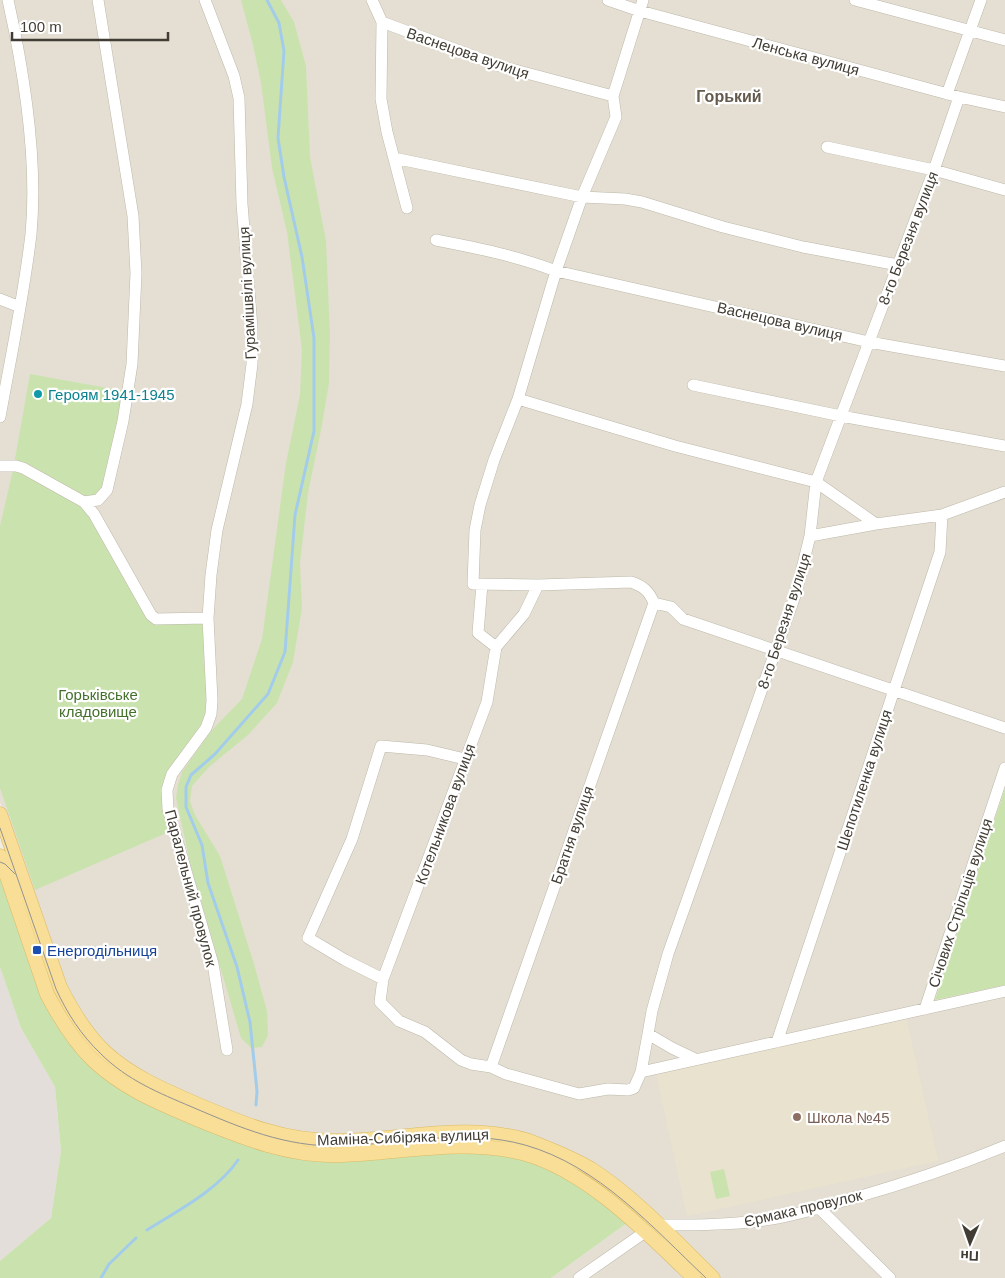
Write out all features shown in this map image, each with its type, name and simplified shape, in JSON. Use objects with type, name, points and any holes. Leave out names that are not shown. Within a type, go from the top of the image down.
[{"type":"main road","name":"Маміна-Сибіряка вулиця","points":[[0,814],[68,1005],[79,1022],[98,1044],[136,1076],[244,1124],[291,1138],[340,1141],[469,1132],[527,1141],[560,1153],[591,1170],[620,1191],[658,1225]]},
{"type":"main road","name":"Маміна-Сибіряка вулиця","points":[[0,856],[47,994],[56,1012],[67,1030],[95,1062],[128,1088],[146,1098],[239,1137],[289,1151],[340,1155],[469,1146],[496,1148],[523,1154],[555,1165],[584,1182],[605,1197],[645,1232]]},
{"type":"main road","name":"Єрмака провулок","points":[[645,1232],[658,1225]]},
{"type":"main road","points":[[658,1225],[713,1278]]},
{"type":"main road","points":[[645,1232],[694,1278]]},
{"type":"street","points":[[0,417],[20,307],[31,232],[32,157],[24,85],[8,0]]},
{"type":"street","points":[[84,502],[98,500],[106,490],[109,481],[123,421],[132,364],[136,309],[133,216],[98,0]]},
{"type":"street","name":"Гурамішвілі вулиця","points":[[205,0],[234,76],[239,98],[242,204],[247,252],[252,355],[247,404],[217,530],[208,618]]},
{"type":"street","name":"Васнецова вулиця","points":[[372,0],[382,22],[381,99],[387,132],[407,208]]},
{"type":"street","name":"Ленська вулиця","points":[[608,0],[641,5],[947,94],[1005,107]]},
{"type":"street","points":[[855,0],[1005,40]]},
{"type":"street","points":[[947,94],[981,0]]},
{"type":"street","points":[[641,5],[613,96],[616,117],[582,197],[556,271],[518,400],[494,460],[474,530],[473,584],[538,585],[631,582],[642,585],[650,593],[654,602],[671,607],[683,618],[1005,728]]},
{"type":"street","name":"Васнецова вулиця","points":[[382,22],[500,66],[613,96]]},
{"type":"street","name":"8-го Березня вулиця","points":[[641,1072],[652,1011],[668,954],[796,593],[810,536],[816,482],[960,97]]},
{"type":"street","points":[[827,147],[934,170],[1005,190]]},
{"type":"street","points":[[394,158],[582,197],[625,199],[642,202],[723,227],[803,247],[898,265]]},
{"type":"street","name":"Васнецова вулиця","points":[[436,240],[509,255],[556,271],[869,342],[1005,366]]},
{"type":"street","points":[[0,299],[20,307]]},
{"type":"street","points":[[693,385],[841,416],[1005,446]]},
{"type":"street","points":[[518,400],[675,446],[816,482],[876,524]]},
{"type":"street","points":[[0,466],[24,468],[84,502],[94,514],[151,615],[156,619],[208,618]]},
{"type":"street","points":[[810,536],[942,515],[1005,492]]},
{"type":"street","name":"Шепотиленка вулиця","points":[[777,1042],[940,552],[942,515]]},
{"type":"street","points":[[482,584],[478,634],[496,647],[524,614],[538,585]]},
{"type":"street","name":"Братня вулиця","points":[[491,1067],[654,602]]},
{"type":"street","name":"Паралельний провулок","points":[[208,618],[211,714],[206,728],[172,774],[167,790],[168,809],[213,964],[227,1050]]},
{"type":"street","name":"Котельникова вулиця","points":[[491,1067],[471,1064],[461,1060],[425,1032],[399,1021],[380,1002],[383,979],[487,702],[496,647]]},
{"type":"street","points":[[383,979],[345,960],[308,938],[352,839],[381,746],[427,750],[465,759]]},
{"type":"street","name":"Січових Стрільців вулиця","points":[[925,1009],[1005,768]]},
{"type":"street","points":[[491,1067],[506,1074],[579,1094],[608,1089],[628,1090],[634,1088],[641,1072],[1005,991]]},
{"type":"street","points":[[648,1034],[696,1059]]},
{"type":"street","name":"Єрмака провулок","points":[[658,1225],[712,1226],[766,1220],[819,1208],[897,1185],[1005,1146]]},
{"type":"street","points":[[819,1208],[890,1278]]},
{"type":"street","name":"Єрмака провулок","points":[[579,1278],[645,1232]]},
{"type":"shaded area","points":[[0,0],[1005,0],[1005,788],[935,1000],[1005,985],[1005,1278],[718,1278],[622,1188],[528,1137],[341,1137],[268,1128],[138,1072],[94,1035],[63,986],[0,802]]},
{"type":"shaded area","points":[[0,967],[21,1028],[55,1087],[61,1151],[51,1218],[0,1261]]},
{"type":"shaded area","name":"Школа №45","points":[[906,1017],[938,1161],[687,1216],[656,1073]]},
{"type":"shaded area","points":[[627,1223],[684,1278],[551,1278]]},
{"type":"green space","points":[[241,0],[281,0],[294,22],[306,66],[310,157],[326,241],[330,335],[329,383],[308,493],[300,563],[302,608],[293,662],[277,703],[248,735],[209,767],[192,786],[190,801],[195,815],[220,856],[267,1011],[268,1035],[262,1047],[251,1048],[241,1038],[191,867],[176,798],[182,772],[211,731],[242,699],[262,639],[286,463],[300,395],[302,350],[287,232],[272,168],[261,83]]},
{"type":"green space","name":"Горьківське кладовище","points":[[30,374],[124,391],[103,488],[96,496],[91,516],[148,617],[204,622],[208,700],[207,714],[202,726],[168,772],[171,831],[35,890],[0,788],[0,526],[13,470]]},
{"type":"green space","points":[[1005,788],[1005,985],[935,1000]]},
{"type":"green space","points":[[0,868],[44,995],[92,1065],[262,1149],[441,1150],[522,1157],[581,1185],[627,1223],[551,1278],[0,1278],[0,1261],[51,1218],[61,1151],[55,1087],[21,1028],[0,967]]},
{"type":"green space","points":[[724,1169],[730,1196],[716,1199],[710,1172]]},
{"type":"waterway","points":[[256,1105],[257,1091],[250,1022],[237,967],[208,883],[202,845],[186,807],[186,787],[191,775],[215,754],[268,694],[285,652],[295,515],[314,431],[314,338],[302,257],[284,177],[278,138],[284,51],[279,23],[267,0]]},
{"type":"waterway","points":[[147,1230],[184,1207],[220,1181],[238,1160]]},
{"type":"waterway","points":[[101,1278],[109,1264],[136,1238]]},
{"type":"tram line","points":[[0,828],[56,989],[65,1007],[94,1047],[111,1063],[133,1079],[228,1122],[282,1140],[340,1146],[456,1137],[502,1140],[525,1145],[577,1167],[601,1183],[645,1219],[706,1278]]},
{"type":"tram line","points":[[0,862],[5,864],[15,874]]},
{"type":"place","name":"Героям 1941-1945","points":[[38,394]]},
{"type":"place","name":"Енергодільниця","points":[[37,950]]},
{"type":"place","name":"Школа №45","points":[[797,1117]]},
{"type":"district","name":"Горький","points":[[729,96]]}]
